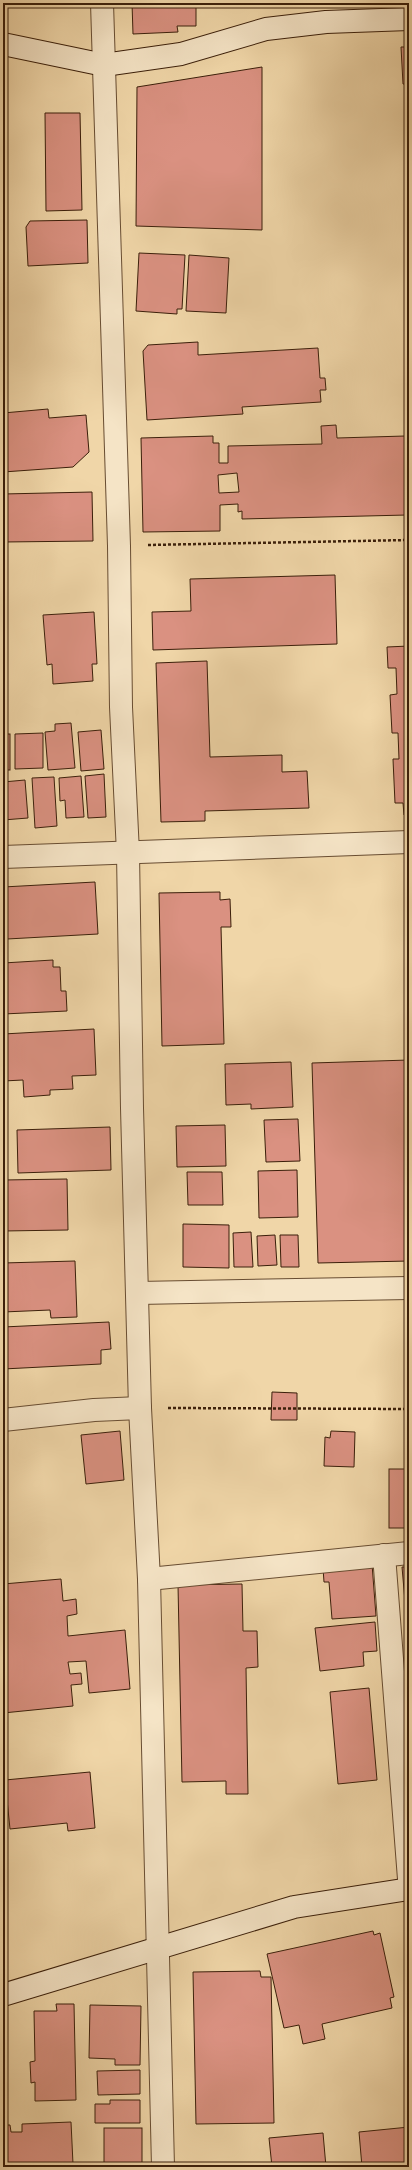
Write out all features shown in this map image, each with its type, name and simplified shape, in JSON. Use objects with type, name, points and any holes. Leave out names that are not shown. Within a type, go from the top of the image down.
[{"type":"street","points":[[102,3],[119,546],[121,707],[128,853],[132,1108],[140,1408],[149,1579],[163,2167]]},
{"type":"street","points":[[3,44],[104,65],[181,54],[266,29],[326,22],[409,19]]},
{"type":"street","points":[[3,857],[409,842]]},
{"type":"street","points":[[138,1293],[409,1288]]},
{"type":"street","points":[[3,1420],[94,1410],[140,1408]]},
{"type":"street","points":[[149,1579],[409,1553]]},
{"type":"street","points":[[384,1555],[409,1879]]},
{"type":"street","points":[[3,1995],[294,1907],[409,1889]]},
{"type":"path","points":[[119,546],[409,540]]},
{"type":"path","points":[[140,1408],[409,1409]]},
{"type":"building","points":[[132,3],[196,3],[196,26],[177,26],[178,32],[133,34]]},
{"type":"building","points":[[401,47],[409,47],[409,84],[403,84]]},
{"type":"building","points":[[262,67],[262,230],[136,226],[137,87]]},
{"type":"building","points":[[45,113],[80,113],[82,210],[46,211]]},
{"type":"building","points":[[87,220],[88,263],[28,266],[26,227],[30,221]]},
{"type":"building","points":[[139,253],[185,255],[182,309],[177,309],[177,314],[136,311]]},
{"type":"building","points":[[189,255],[229,258],[226,313],[186,311]]},
{"type":"building","points":[[198,342],[198,355],[318,348],[320,378],[325,378],[326,390],[320,390],[321,402],[242,407],[243,414],[147,420],[143,351],[148,345]]},
{"type":"building","points":[[48,409],[49,418],[86,415],[89,452],[73,467],[3,472],[3,413]]},
{"type":"building","points":[[336,425],[337,438],[405,436],[407,515],[242,519],[242,511],[238,512],[238,504],[220,505],[220,531],[143,532],[141,438],[213,436],[213,443],[219,443],[219,463],[228,463],[228,446],[322,444],[321,426]],"holes":[[[237,473],[239,492],[219,493],[218,475]]]},
{"type":"building","points":[[92,492],[93,541],[3,542],[3,494]]},
{"type":"building","points":[[335,575],[337,644],[153,650],[152,612],[191,611],[190,579]]},
{"type":"building","points":[[94,612],[97,664],[92,664],[93,681],[53,684],[52,664],[47,665],[43,615]]},
{"type":"building","points":[[409,646],[409,815],[404,815],[403,803],[395,803],[393,759],[399,759],[398,733],[392,733],[390,695],[397,694],[396,668],[388,668],[387,647]]},
{"type":"building","points":[[207,661],[210,757],[282,755],[282,772],[307,771],[309,808],[205,811],[205,821],[161,822],[156,663]]},
{"type":"building","points":[[71,723],[75,768],[48,770],[45,732],[55,731],[55,724]]},
{"type":"building","points":[[101,730],[104,769],[81,771],[78,732]]},
{"type":"building","points":[[43,733],[43,768],[15,769],[15,734]]},
{"type":"building","points":[[3,734],[10,734],[10,770],[3,770]]},
{"type":"building","points":[[104,774],[106,817],[88,818],[85,776]]},
{"type":"building","points":[[81,776],[84,817],[66,818],[65,800],[60,801],[59,778]]},
{"type":"building","points":[[54,777],[57,826],[35,828],[32,778]]},
{"type":"building","points":[[25,780],[28,818],[3,820],[3,782]]},
{"type":"building","points":[[95,882],[98,934],[7,939],[6,930],[3,930],[3,887]]},
{"type":"building","points":[[220,892],[220,900],[230,899],[231,927],[221,927],[224,1044],[162,1046],[159,893]]},
{"type":"building","points":[[53,960],[53,967],[60,967],[61,991],[66,991],[67,1011],[3,1014],[3,963]]},
{"type":"building","points":[[94,1029],[96,1075],[72,1076],[73,1089],[50,1090],[50,1095],[24,1097],[23,1080],[3,1081],[3,1034]]},
{"type":"building","points":[[409,1060],[409,1261],[318,1263],[312,1063]]},
{"type":"building","points":[[291,1062],[293,1107],[251,1109],[251,1104],[226,1105],[225,1064]]},
{"type":"building","points":[[298,1119],[300,1161],[266,1162],[264,1120]]},
{"type":"building","points":[[225,1125],[226,1166],[177,1167],[176,1126]]},
{"type":"building","points":[[110,1127],[111,1170],[18,1173],[17,1130]]},
{"type":"building","points":[[297,1170],[298,1217],[259,1218],[258,1171]]},
{"type":"building","points":[[187,1172],[222,1172],[223,1205],[188,1205]]},
{"type":"building","points":[[67,1179],[68,1230],[3,1231],[3,1180]]},
{"type":"building","points":[[183,1224],[229,1225],[229,1268],[183,1267]]},
{"type":"building","points":[[251,1232],[253,1267],[234,1267],[233,1233]]},
{"type":"building","points":[[275,1235],[277,1265],[258,1266],[257,1236]]},
{"type":"building","points":[[280,1235],[298,1235],[299,1267],[281,1267]]},
{"type":"building","points":[[75,1261],[77,1317],[51,1318],[50,1310],[3,1312],[3,1263]]},
{"type":"building","points":[[109,1322],[111,1349],[101,1350],[101,1364],[3,1369],[3,1327]]},
{"type":"building","points":[[272,1392],[297,1393],[297,1420],[271,1420]]},
{"type":"building","points":[[120,1431],[124,1480],[86,1484],[81,1435]]},
{"type":"building","points":[[331,1431],[355,1432],[354,1467],[324,1466],[325,1437],[330,1438]]},
{"type":"building","points":[[389,1469],[409,1469],[409,1528],[389,1528]]},
{"type":"building","points":[[372,1564],[376,1616],[332,1619],[329,1582],[324,1582],[323,1568]]},
{"type":"building","points":[[402,1567],[409,1567],[409,1613],[406,1613]]},
{"type":"building","points":[[61,1579],[63,1601],[76,1599],[77,1614],[67,1616],[68,1636],[125,1630],[130,1689],[89,1693],[86,1661],[68,1662],[70,1674],[81,1673],[82,1684],[71,1685],[73,1706],[3,1713],[3,1584]]},
{"type":"building","points":[[242,1584],[243,1631],[257,1631],[258,1667],[246,1668],[248,1794],[226,1794],[226,1781],[182,1782],[178,1585]]},
{"type":"building","points":[[375,1622],[377,1651],[363,1652],[364,1666],[320,1671],[315,1628]]},
{"type":"building","points":[[369,1688],[377,1780],[338,1784],[330,1692]]},
{"type":"building","points":[[90,1772],[95,1828],[68,1831],[67,1823],[10,1829],[5,1780]]},
{"type":"building","points":[[373,1931],[374,1935],[380,1933],[394,1997],[390,1998],[392,2008],[322,2024],[325,2039],[303,2044],[299,2025],[284,2028],[267,1954]]},
{"type":"building","points":[[260,1971],[261,1977],[271,1977],[274,2123],[196,2124],[193,1972]]},
{"type":"building","points":[[56,2004],[74,2004],[76,2100],[35,2101],[35,2082],[31,2083],[30,2062],[35,2061],[34,2011],[57,2011]]},
{"type":"building","points":[[90,2005],[141,2006],[140,2065],[115,2065],[115,2059],[89,2058]]},
{"type":"building","points":[[140,2070],[140,2094],[98,2095],[97,2071]]},
{"type":"building","points":[[110,2100],[140,2100],[140,2123],[95,2123],[95,2104],[110,2104]]},
{"type":"building","points":[[71,2122],[73,2164],[3,2166],[3,2125],[10,2125],[11,2132],[22,2132],[22,2124]]},
{"type":"building","points":[[409,2127],[409,2167],[362,2167],[359,2132]]},
{"type":"building","points":[[104,2128],[142,2128],[142,2167],[104,2167]]},
{"type":"building","points":[[323,2133],[326,2167],[272,2167],[269,2138]]}]
